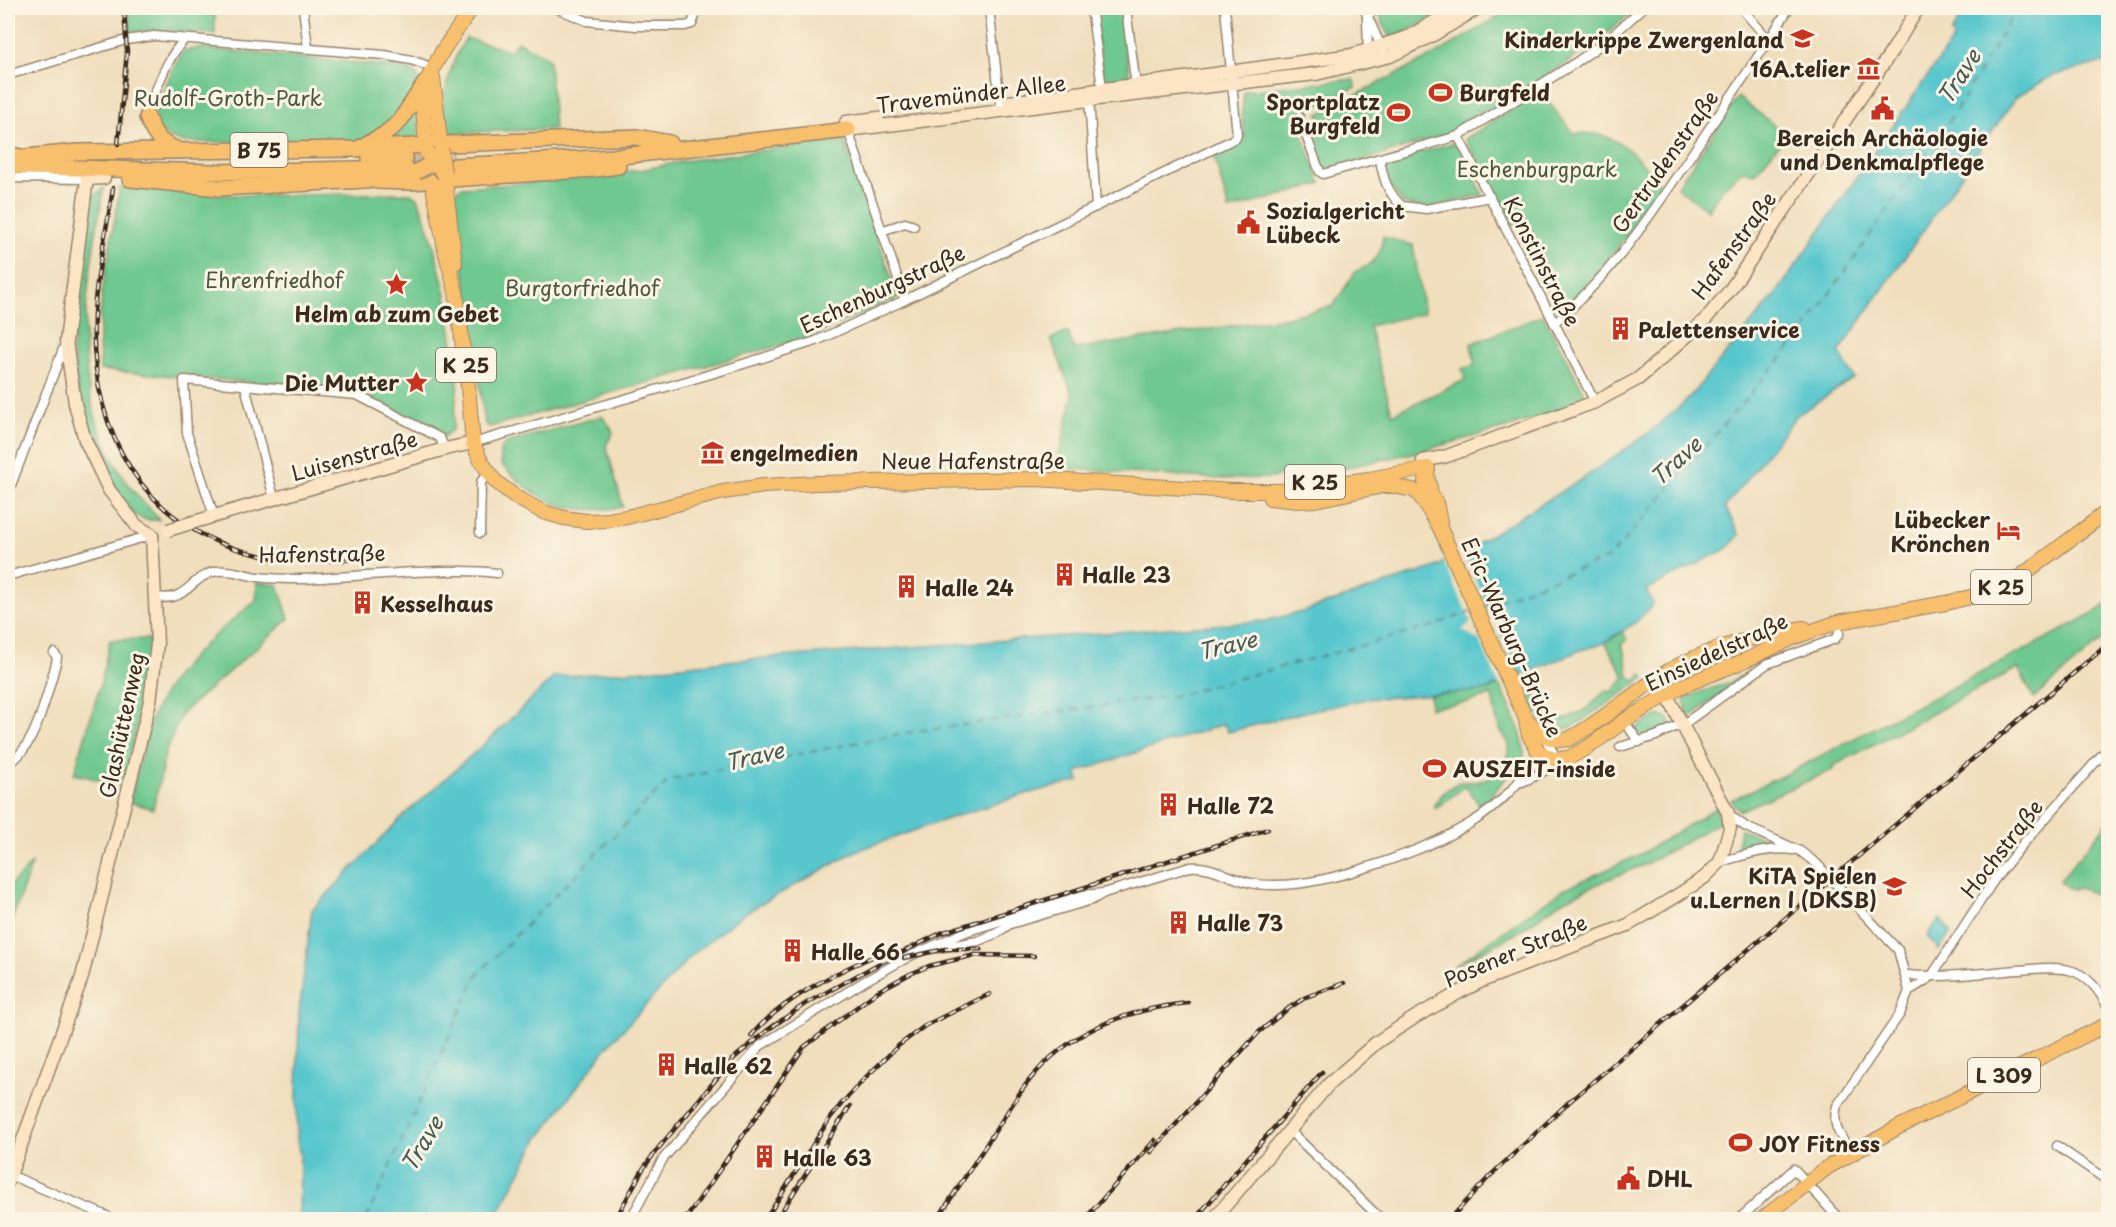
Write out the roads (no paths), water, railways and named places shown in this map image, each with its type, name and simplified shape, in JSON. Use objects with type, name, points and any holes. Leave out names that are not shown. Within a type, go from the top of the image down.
[{"type":"highway","name":"B 75","points":[[14,158],[77,152],[356,149],[385,134],[399,122],[430,75]]},
{"type":"highway","points":[[147,117],[157,139],[167,146],[182,151]]},
{"type":"highway","name":"Travemünder Allee","points":[[671,147],[847,126]]},
{"type":"highway","points":[[141,170],[213,172],[433,162],[637,137],[671,147]]},
{"type":"highway","points":[[14,158],[225,162],[433,162],[596,169],[641,162],[671,147]]},
{"type":"highway","points":[[356,149],[433,162]]},
{"type":"highway","name":"B 75","points":[[14,158],[141,170],[243,187],[397,178],[433,162]]},
{"type":"highway","points":[[104,178],[133,179],[195,187],[243,187]]},
{"type":"main road","name":"B 75","points":[[433,162],[434,100],[430,75],[443,50],[472,8]]},
{"type":"main road","name":"K 25","points":[[433,162],[446,254],[455,287],[473,443]]},
{"type":"main road","name":"Neue Hafenstraße","points":[[473,443],[488,473],[510,494],[533,507],[564,518],[586,521],[627,517],[723,492],[801,484],[1036,479],[1228,490]]},
{"type":"main road","name":"Eric-Warburg-Brücke","points":[[1228,490],[1312,482],[1396,466],[1422,467],[1422,478],[1430,488],[1436,502],[1440,528]]},
{"type":"main road","name":"Hafenstraße","points":[[1228,490],[1296,490],[1369,479],[1422,467]]},
{"type":"main road","points":[[1413,490],[1410,482],[1422,467]]},
{"type":"main road","name":"K 25","points":[[1228,490],[1298,501],[1315,500],[1388,485],[1413,490]]},
{"type":"main road","name":"Eric-Warburg-Brücke","points":[[1413,490],[1423,500],[1440,528],[1525,717],[1529,735],[1549,755]]},
{"type":"main road","name":"Einsiedelstraße","points":[[1544,736],[1557,740],[1569,738],[1662,687],[1804,628],[1954,601],[1990,592],[2021,576],[2109,511]]},
{"type":"main road","name":"Einsiedelstraße","points":[[1549,755],[1588,738],[1662,687],[1706,675],[1833,623]]},
{"type":"main road","name":"Einsiedelstraße","points":[[1549,755],[1561,759],[1578,754],[1624,721],[1662,687]]},
{"type":"main road","name":"K 25","points":[[1525,717],[1544,736]]},
{"type":"main road","name":"L 309","points":[[1761,1220],[1827,1167],[1909,1122],[2109,1024]]},
{"type":"street","points":[[303,8],[308,48]]},
{"type":"street","points":[[556,8],[587,21],[636,26],[692,24],[698,8]]},
{"type":"street","points":[[988,8],[1001,107]]},
{"type":"street","points":[[1091,8],[1103,94]]},
{"type":"street","points":[[1125,8],[1136,90]]},
{"type":"street","points":[[1225,8],[1232,78]]},
{"type":"street","points":[[1365,12],[1377,8]]},
{"type":"street","name":"Travemünder Allee","points":[[1383,52],[1458,8]]},
{"type":"street","name":"Travemünder Allee","points":[[847,126],[1232,78],[1331,59],[1369,56],[1433,35],[1478,8]]},
{"type":"street","points":[[1299,117],[1320,172],[1323,174],[1458,135],[1583,57],[1606,41],[1643,8]]},
{"type":"street","points":[[1741,8],[1769,40]]},
{"type":"street","name":"Gertrudenstraße","points":[[1554,323],[1581,300],[1632,241],[1789,8]]},
{"type":"street","name":"Hafenstraße","points":[[1422,467],[1595,402],[1638,379],[1704,321],[1730,290],[1894,48],[1918,8]]},
{"type":"street","points":[[1365,12],[1383,52]]},
{"type":"street","points":[[1365,12],[1369,56]]},
{"type":"street","points":[[8,75],[136,37],[154,36],[384,55],[411,60],[430,75]]},
{"type":"street","points":[[147,117],[147,112],[171,57],[185,39]]},
{"type":"street","name":"Eschenburgstraße","points":[[473,443],[816,341],[905,300],[1236,138],[1232,78]]},
{"type":"street","points":[[1089,95],[1096,207]]},
{"type":"street","points":[[847,126],[905,300]]},
{"type":"street","name":"Konstinstraße","points":[[1458,135],[1595,402]]},
{"type":"street","points":[[1380,159],[1384,182],[1402,206],[1426,209],[1490,197]]},
{"type":"street","points":[[8,178],[104,178]]},
{"type":"street","points":[[8,493],[66,341],[87,179]]},
{"type":"street","points":[[881,231],[905,223],[914,226]]},
{"type":"street","points":[[66,341],[75,404],[85,440],[95,464],[109,490],[136,526],[152,534]]},
{"type":"street","name":"Luisenstraße","points":[[214,516],[187,433],[184,380],[357,395],[440,438],[445,449]]},
{"type":"street","name":"Luisenstraße","points":[[245,386],[274,498]]},
{"type":"street","name":"Luisenstraße","points":[[152,534],[445,449],[473,443]]},
{"type":"street","points":[[480,533],[481,482],[488,473]]},
{"type":"street","points":[[8,576],[152,534]]},
{"type":"street","name":"Glashüttenweg","points":[[9,1178],[74,1004],[150,701],[157,644],[152,534]]},
{"type":"street","name":"Hafenstraße","points":[[156,597],[171,598],[181,594],[202,577],[216,571],[226,570],[258,577],[304,579],[410,572],[484,571],[497,573]]},
{"type":"street","name":"Einsiedelstraße","points":[[1620,747],[1639,742],[1681,724],[1767,664],[1835,639],[1839,634],[1833,623]]},
{"type":"street","points":[[8,764],[20,754],[30,740],[56,663],[57,657],[54,653]]},
{"type":"street","points":[[1662,687],[1726,809],[1730,828],[1720,862]]},
{"type":"street","points":[[1624,721],[1639,742]]},
{"type":"street","points":[[1544,736],[1549,755]]},
{"type":"street","name":"Hochstraße","points":[[1909,991],[1931,977],[1994,880],[2109,748]]},
{"type":"street","name":"Einsiedelstraße","points":[[1519,784],[1547,770],[1549,755]]},
{"type":"street","name":"Einsiedelstraße","points":[[630,1220],[663,1159],[760,1046],[865,981],[926,950],[986,925],[1083,895],[1104,892],[1190,867],[1202,866],[1250,883],[1276,885],[1309,882],[1364,868],[1420,847],[1474,821],[1519,784],[1549,755]]},
{"type":"street","points":[[1726,809],[1746,827],[1800,851],[1817,864],[1898,950],[1909,991],[1900,1014],[1837,1106],[1834,1118],[1835,1125],[1852,1154]]},
{"type":"street","name":"Posener Straße","points":[[1213,1220],[1329,1084],[1377,1042],[1417,1016],[1484,980],[1628,924],[1705,877],[1720,862],[1779,848],[1800,851]]},
{"type":"street","points":[[1906,975],[1931,977],[2049,968],[2070,970],[2083,975],[2094,986],[2109,1008]]},
{"type":"street","points":[[1289,1130],[1382,1220]]},
{"type":"street","points":[[2057,1146],[2109,1181]]},
{"type":"street","points":[[1738,1220],[1794,1169],[1840,1220]]},
{"type":"street","points":[[9,1178],[107,1216]]},
{"type":"water","name":"Trave","points":[[1965,8],[2108,8],[2108,61],[2052,76],[2016,97],[1839,352],[1854,378],[1796,416],[1725,507],[1740,535],[1726,549],[1646,590],[1653,603],[1635,623],[1600,645],[1581,650],[1484,691],[1366,699],[1228,732],[1224,724],[1077,772],[1079,781],[1029,793],[856,851],[745,913],[694,953],[607,1047],[538,1139],[495,1219],[299,1220],[300,1155],[297,1141],[297,1094],[299,1013],[312,910],[401,818],[493,736],[554,677],[726,661],[1265,621],[1305,611],[1433,568],[1585,477],[1646,435],[1686,401],[1776,294],[1954,38],[1951,34]]},
{"type":"water","points":[[1940,919],[1951,932],[1939,950],[1927,936]]},
{"type":"tunnel","points":[[405,157],[454,156]]},
{"type":"railway","points":[[118,144],[127,52],[124,8]]},
{"type":"railway","points":[[113,188],[95,298],[95,357],[101,398],[113,435],[131,469],[155,499],[185,524],[221,543],[263,556],[289,560],[368,559]]},
{"type":"railway","points":[[1449,1220],[1490,1176],[1569,1102],[2108,644]]},
{"type":"railway","points":[[615,1220],[643,1169],[656,1151],[733,1059],[769,1029],[805,1004],[941,933],[1268,829]]},
{"type":"railway","points":[[904,958],[945,949],[981,949]]},
{"type":"railway","points":[[751,1036],[764,1022],[796,997],[851,966],[887,951]]},
{"type":"railway","points":[[685,1220],[804,1047],[878,991],[929,966],[975,955],[1034,956]]},
{"type":"railway","points":[[1151,1152],[1259,1032],[1306,997],[1344,983]]},
{"type":"railway","points":[[765,1220],[830,1118],[867,1076],[898,1046],[926,1025],[990,994]]},
{"type":"railway","points":[[937,1220],[1024,1088],[1044,1064],[1061,1049],[1099,1026],[1120,1018],[1142,1011],[1188,1003]]},
{"type":"railway","points":[[1194,1220],[1322,1072]]},
{"type":"railway","points":[[776,1220],[850,1106]]},
{"type":"railway","points":[[1084,1220],[1155,1140]]},
{"type":"place","name":"Kinderkrippe Zwergenland","points":[[1802,39]]},
{"type":"place","name":"16A.telier","points":[[1868,68]]},
{"type":"place","name":"Burgfeld","points":[[1441,92]]},
{"type":"place","name":"Bereich Archäologie und Denkmalpflege","points":[[1882,109]]},
{"type":"place","name":"Sportplatz Burgfeld","points":[[1398,113]]},
{"type":"place","name":"Sozialgericht Lübeck","points":[[1248,222]]},
{"type":"place","name":"Helm ab zum Gebet","points":[[397,285]]},
{"type":"place","name":"Palettenservice","points":[[1620,329]]},
{"type":"place","name":"Die Mutter","points":[[417,382]]},
{"type":"place","name":"engelmedien","points":[[712,452]]},
{"type":"place","name":"Lübecker Krönchen","points":[[2008,531]]},
{"type":"place","name":"Halle 23","points":[[1064,574]]},
{"type":"place","name":"Halle 24","points":[[907,587]]},
{"type":"place","name":"Kesselhaus","points":[[362,603]]},
{"type":"place","name":"AUSZEIT-inside","points":[[1435,768]]},
{"type":"place","name":"Halle 72","points":[[1169,805]]},
{"type":"place","name":"KiTA Spielen u.Lernen I (DKSB)","points":[[1895,887]]},
{"type":"place","name":"Halle 73","points":[[1179,922]]},
{"type":"place","name":"Halle 66","points":[[793,951]]},
{"type":"place","name":"Halle 62","points":[[666,1065]]},
{"type":"place","name":"JOY Fitness","points":[[1741,1143]]},
{"type":"place","name":"Halle 63","points":[[765,1157]]},
{"type":"place","name":"DHL","points":[[1629,1178]]},
{"type":"park label","name":"Rudolf-Groth-Park","points":[[228,97]]},
{"type":"park label","name":"Eschenburgpark","points":[[1537,168]]},
{"type":"park label","name":"Ehrenfriedhof","points":[[274,279]]},
{"type":"park label","name":"Burgtorfriedhof","points":[[582,287]]}]
